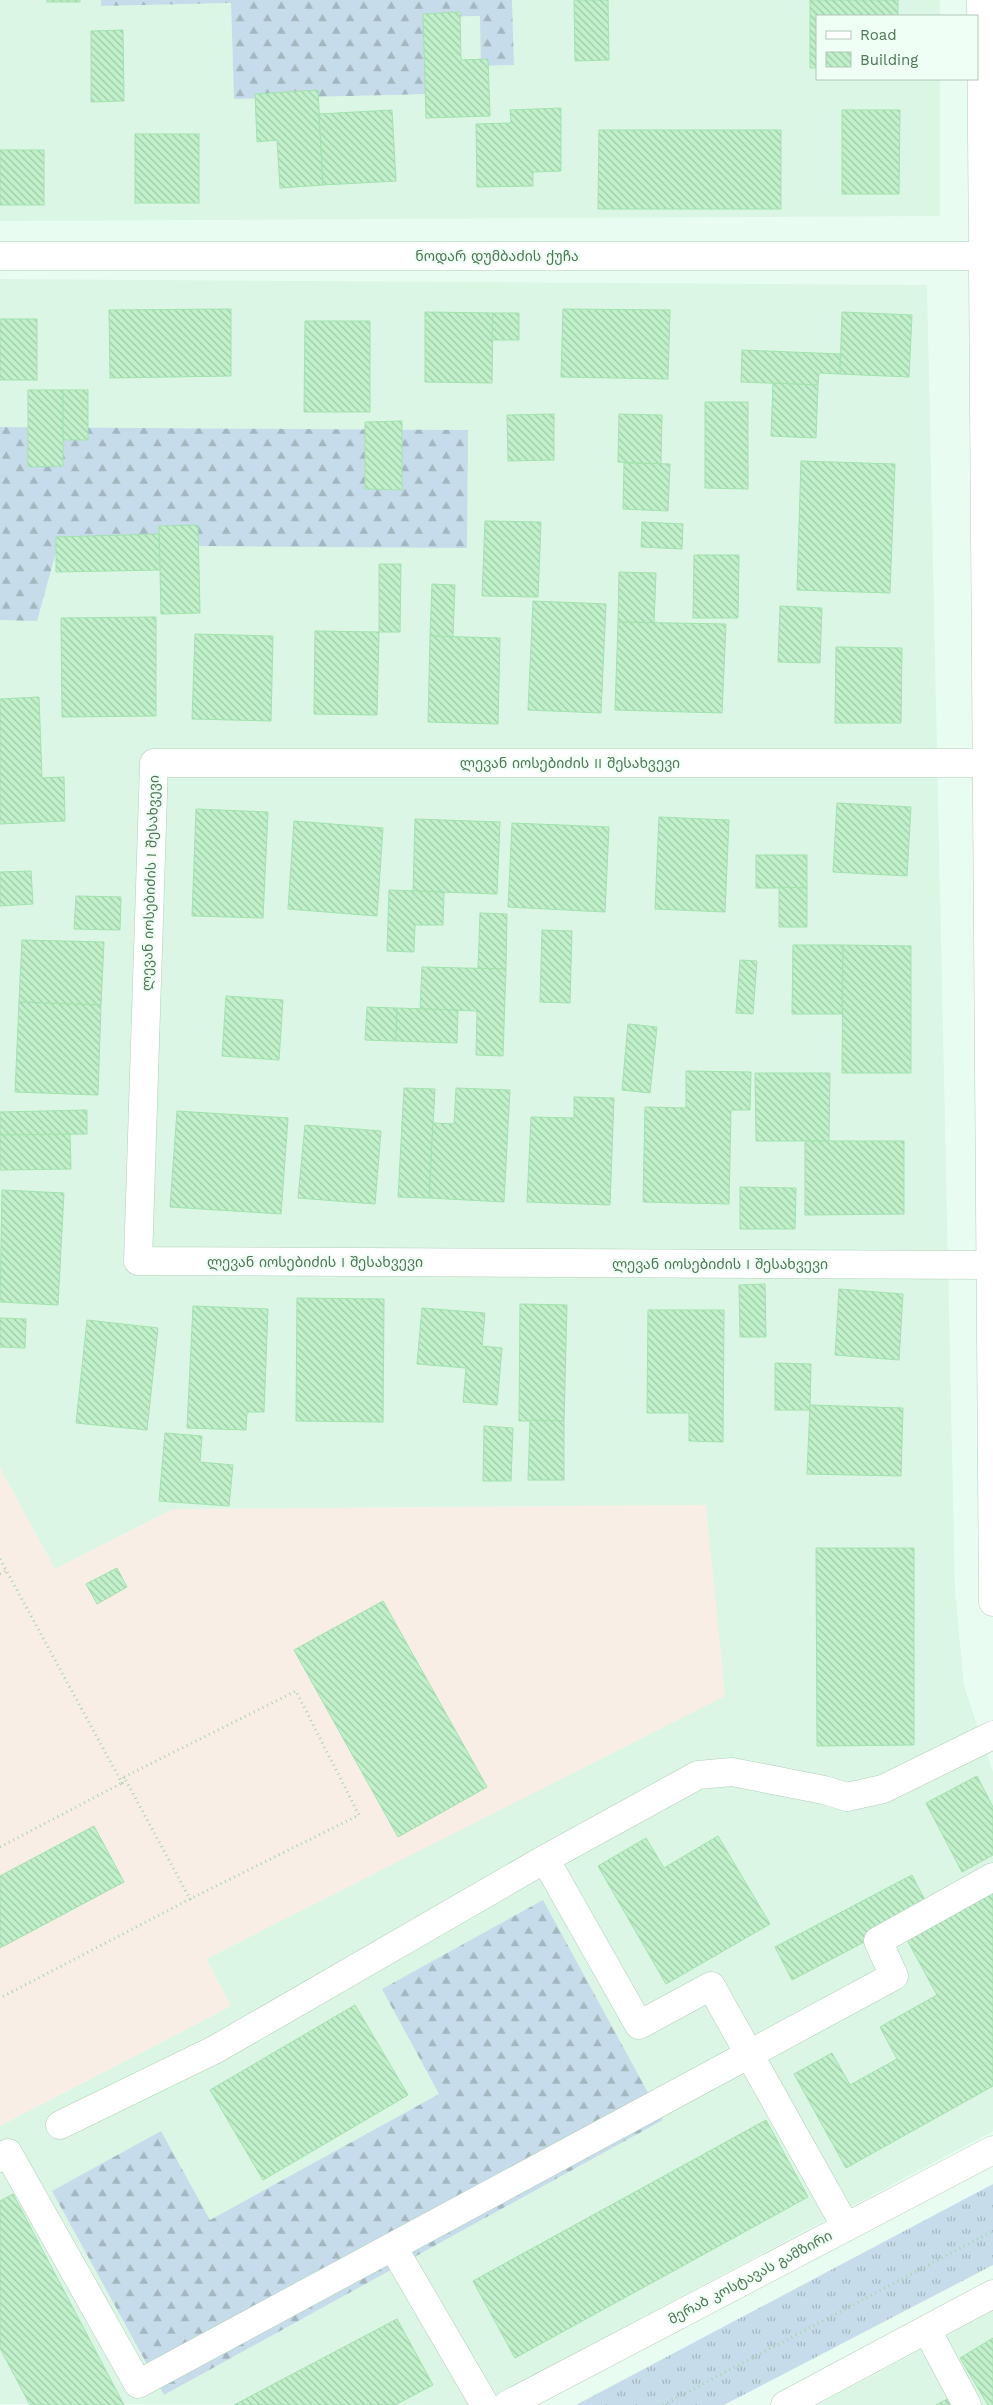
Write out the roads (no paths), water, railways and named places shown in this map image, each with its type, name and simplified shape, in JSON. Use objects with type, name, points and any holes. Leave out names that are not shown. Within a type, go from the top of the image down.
[{"type":"street","points":[[981,0],[988,256],[986,763],[993,1602]]},
{"type":"street","name":"ნოდარ დუმბაძის ქუჩა","points":[[0,256],[988,256]]},
{"type":"street","name":"ლევან იოსებიძის II შესახვევი","points":[[154,763],[986,763]]},
{"type":"street","name":"ლევან იოსებიძის I შესახვევი","points":[[154,763],[138,1261],[990,1265]]},
{"type":"street","points":[[60,2125],[216,2049],[544,1859],[698,1775],[732,1772],[824,1790],[847,1797],[883,1789],[993,1735]]},
{"type":"street","points":[[544,1859],[639,2025],[711,1986],[846,2227]]},
{"type":"street","points":[[0,2158],[8,2153],[138,2384],[894,1976],[878,1941],[993,1877]]},
{"type":"street","name":"მერაბ კოსტავას გამზირი","points":[[507,2405],[993,2150]]},
{"type":"street","points":[[393,2247],[485,2405]]},
{"type":"street","points":[[785,2405],[993,2294]]},
{"type":"street","points":[[927,2330],[967,2405]]}]
